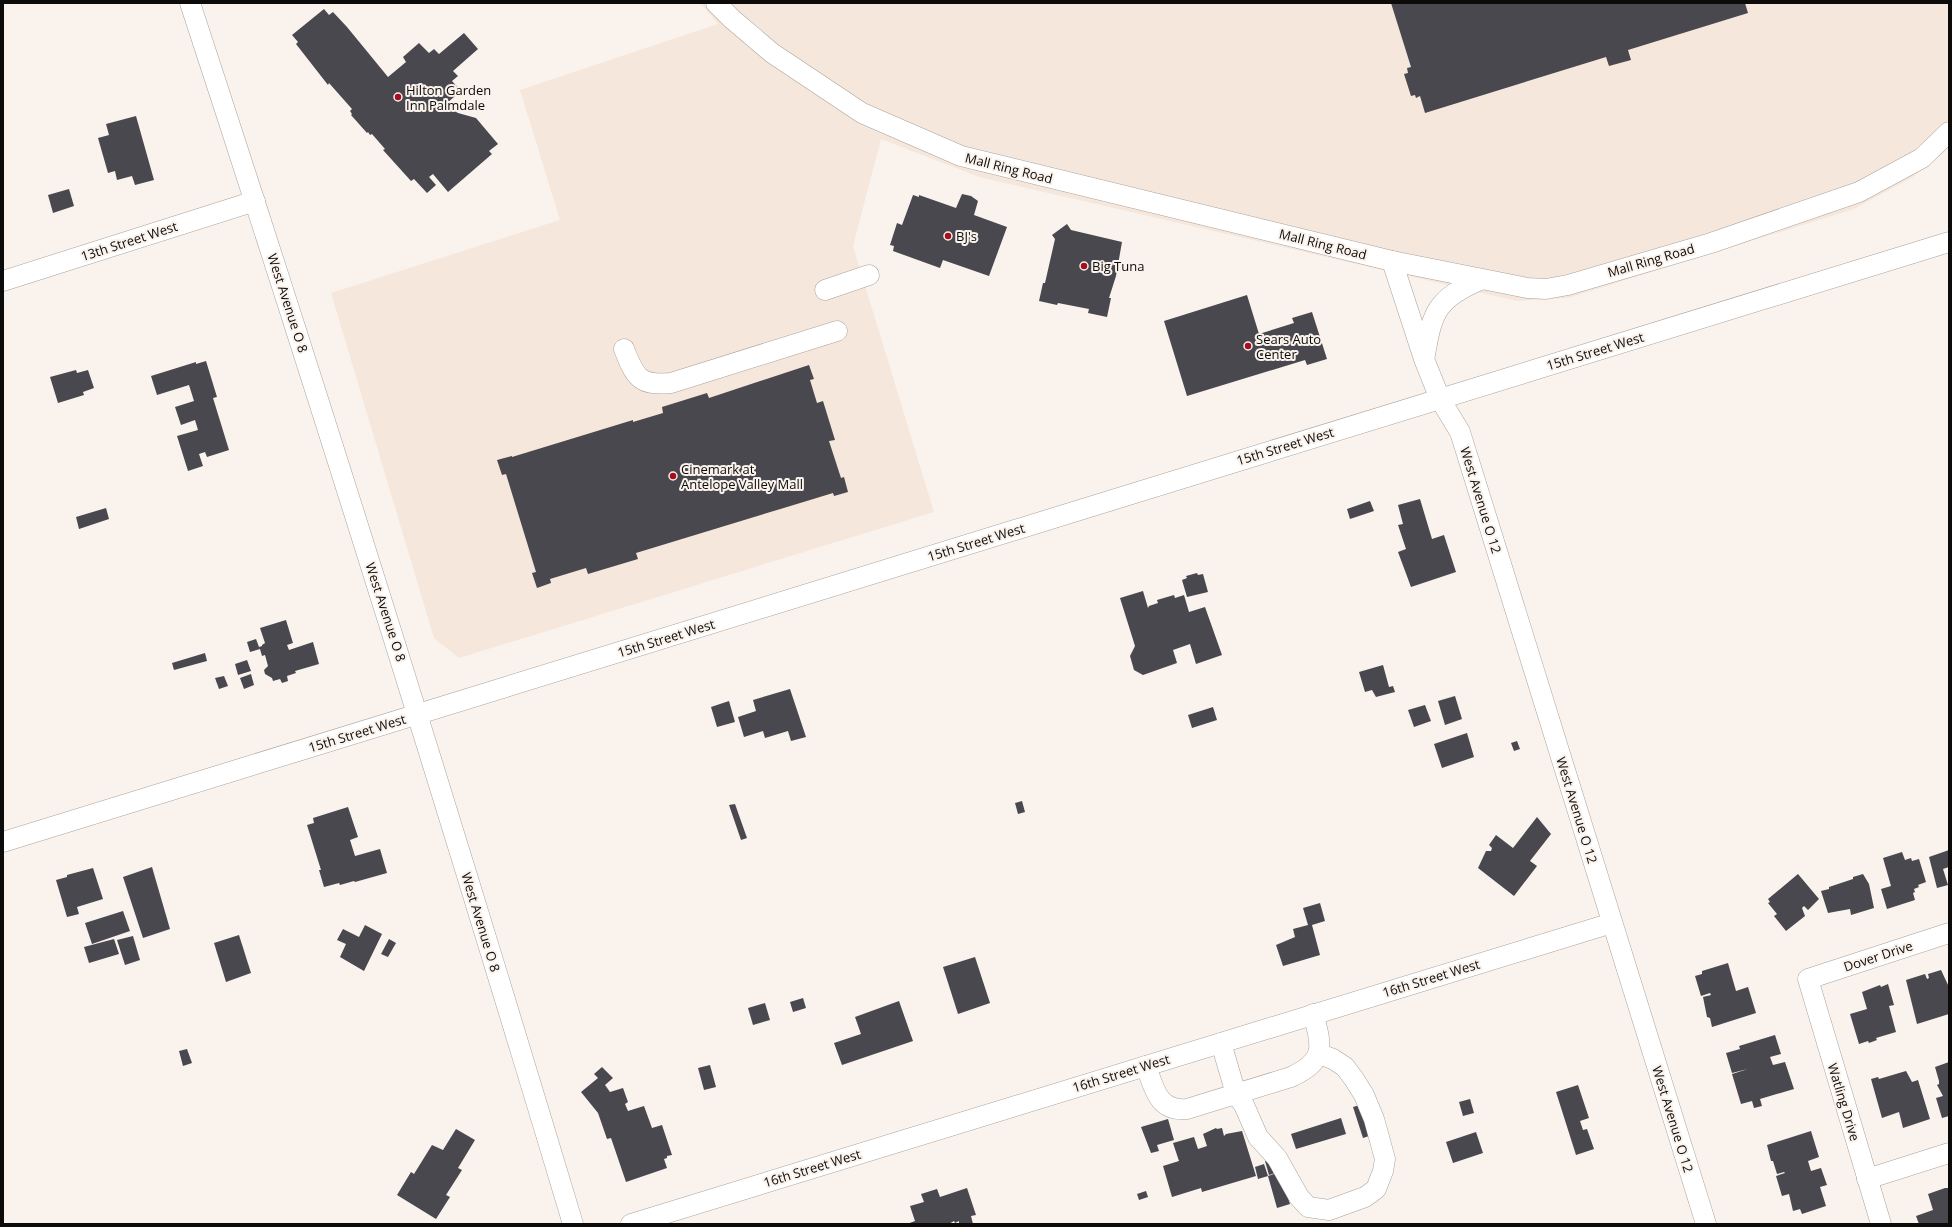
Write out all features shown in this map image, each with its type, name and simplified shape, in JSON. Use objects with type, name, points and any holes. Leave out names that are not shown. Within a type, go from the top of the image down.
[{"type":"street","name":"West Avenue O 8","points":[[190,3],[255,201],[418,714],[573,1224]]},
{"type":"street","name":"Mall Ring Road","points":[[716,3],[732,19],[772,53],[862,113],[961,156],[1392,261],[1480,280],[1527,288],[1557,287],[1712,242],[1859,192],[1922,158],[1949,132]]},
{"type":"street","name":"13th Street West","points":[[3,281],[255,201]]},
{"type":"street","name":"15th Street West","points":[[3,842],[1949,242]]},
{"type":"street","name":"West Avenue O 12","points":[[1392,261],[1424,359],[1440,399],[1460,432],[1706,1224]]},
{"type":"street","points":[[825,290],[869,276]]},
{"type":"street","points":[[1424,359],[1429,327],[1442,303],[1458,289],[1480,280]]},
{"type":"street","points":[[624,349],[632,369],[645,382],[653,385],[671,383],[837,331]]},
{"type":"street","name":"16th Street West","points":[[631,1224],[1612,923]]},
{"type":"street","name":"Dover Drive","points":[[1808,979],[1949,933]]},
{"type":"street","name":"Watling Drive","points":[[1808,979],[1881,1224]]},
{"type":"street","points":[[1146,1066],[1160,1100],[1176,1110],[1187,1109],[1236,1094],[1297,1074],[1313,1064],[1319,1054],[1320,1040],[1313,1014]]},
{"type":"street","points":[[1221,1042],[1236,1094],[1244,1105],[1258,1137],[1277,1158],[1299,1197],[1308,1207],[1329,1210],[1365,1197],[1376,1189],[1383,1171],[1384,1151],[1380,1136],[1364,1095],[1354,1079],[1345,1067],[1333,1059],[1319,1054]]},
{"type":"street","points":[[1867,1179],[1949,1153]]},
{"type":"shaded area","points":[[700,3],[1949,3],[1949,146],[1913,177],[1854,209],[1568,298],[1517,301],[979,177],[881,139],[853,246],[934,512],[459,658],[434,638],[331,293],[560,220],[520,90],[718,24]]},
{"type":"building","points":[[1391,3],[1745,3],[1748,13],[1628,50],[1631,60],[1609,66],[1606,57],[1425,113],[1420,96],[1416,98],[1415,95],[1411,96],[1404,74],[1408,73],[1407,68],[1411,67]]},
{"type":"building","name":"Hilton Garden Inn Palmdale","points":[[324,9],[329,15],[333,12],[388,77],[406,62],[403,57],[419,43],[429,53],[434,49],[439,54],[464,33],[478,49],[453,71],[458,76],[452,81],[461,91],[447,103],[451,109],[458,113],[476,118],[498,144],[489,151],[492,154],[448,192],[433,174],[429,177],[436,185],[427,193],[414,179],[411,181],[383,150],[385,149],[372,134],[370,135],[368,132],[367,133],[351,115],[352,114],[350,111],[352,109],[329,83],[328,85],[296,44],[298,42],[292,35]]},
{"type":"building","points":[[136,116],[154,180],[135,185],[132,176],[117,180],[115,171],[108,173],[98,138],[109,135],[106,124]]},
{"type":"building","points":[[69,189],[74,206],[53,213],[48,195]]},
{"type":"building","name":"BJ's","points":[[962,194],[971,196],[978,201],[974,215],[1007,227],[989,276],[943,260],[940,268],[893,251],[894,246],[890,245],[897,223],[902,225],[913,195],[919,197],[919,195],[956,208]]},
{"type":"building","name":"Big Tuna","points":[[1067,224],[1071,230],[1122,242],[1116,276],[1109,298],[1111,298],[1107,317],[1088,313],[1089,309],[1039,301],[1043,283],[1045,283],[1055,239],[1052,235]]},
{"type":"building","name":"Sears Auto Center","points":[[1247,295],[1259,334],[1294,323],[1292,318],[1312,312],[1327,359],[1307,365],[1305,360],[1187,396],[1164,321]]},
{"type":"building","points":[[206,361],[217,397],[213,398],[229,450],[207,457],[205,452],[199,454],[203,466],[188,471],[177,436],[198,430],[195,420],[181,425],[175,407],[194,401],[189,385],[157,395],[151,376],[196,362],[196,364]]},
{"type":"building","name":"Cinemark at Antelope Valley Mall","points":[[809,365],[814,379],[810,380],[817,403],[823,401],[835,440],[829,441],[841,478],[844,477],[848,492],[834,496],[833,493],[636,553],[638,559],[588,574],[586,568],[550,579],[551,583],[537,588],[532,573],[536,572],[506,474],[502,475],[497,460],[512,457],[633,420],[633,422],[663,413],[662,407],[707,393],[709,398]]},
{"type":"building","points":[[76,370],[77,373],[88,370],[94,388],[83,392],[84,395],[58,403],[50,377]]},
{"type":"building","points":[[1420,499],[1432,539],[1444,535],[1456,572],[1411,587],[1398,552],[1406,549],[1398,525],[1403,524],[1398,505]]},
{"type":"building","points":[[1370,501],[1374,511],[1350,519],[1347,509]]},
{"type":"building","points":[[106,508],[109,519],[79,529],[76,517]]},
{"type":"building","points":[[1197,573],[1198,575],[1203,574],[1208,592],[1187,597],[1182,580],[1187,578],[1186,576]]},
{"type":"building","points":[[1143,591],[1148,608],[1149,606],[1158,603],[1157,600],[1174,595],[1175,598],[1184,595],[1189,612],[1205,607],[1222,655],[1196,664],[1190,644],[1173,650],[1177,663],[1143,675],[1134,670],[1130,656],[1135,646],[1120,598]]},
{"type":"building","points":[[286,620],[293,643],[287,645],[289,650],[313,642],[319,664],[295,671],[296,673],[287,676],[288,681],[282,683],[280,679],[273,681],[272,678],[265,674],[264,670],[268,666],[265,655],[262,656],[260,649],[250,652],[247,642],[256,639],[259,647],[262,646],[265,643],[260,628]]},
{"type":"building","points":[[205,653],[207,661],[174,670],[172,663]]},
{"type":"building","points":[[247,660],[251,671],[238,675],[235,664]]},
{"type":"building","points":[[1383,665],[1389,687],[1393,686],[1395,692],[1376,697],[1372,690],[1365,692],[1359,672]]},
{"type":"building","points":[[251,674],[254,685],[244,689],[240,678]]},
{"type":"building","points":[[224,676],[228,686],[219,689],[215,678]]},
{"type":"building","points":[[790,689],[806,737],[791,741],[788,731],[765,738],[763,731],[744,737],[738,717],[756,711],[753,700]]},
{"type":"building","points":[[1455,696],[1462,719],[1445,725],[1438,701]]},
{"type":"building","points":[[729,701],[735,722],[717,727],[711,707]]},
{"type":"building","points":[[1425,705],[1431,721],[1414,727],[1408,710]]},
{"type":"building","points":[[1213,707],[1217,720],[1192,728],[1188,715]]},
{"type":"building","points":[[1467,733],[1474,757],[1442,768],[1434,744]]},
{"type":"building","points":[[1517,741],[1520,749],[1514,751],[1511,743]]},
{"type":"building","points":[[1022,801],[1025,812],[1018,814],[1015,803]]},
{"type":"building","points":[[735,804],[747,838],[741,840],[729,805]]},
{"type":"building","points":[[348,807],[358,837],[350,840],[355,856],[380,849],[387,873],[355,882],[340,885],[339,883],[324,887],[319,870],[321,870],[307,825],[314,823],[313,818]]},
{"type":"building","points":[[1537,817],[1551,834],[1530,861],[1537,866],[1514,896],[1478,868],[1486,851],[1491,851],[1492,848],[1489,845],[1496,835],[1513,848]]},
{"type":"building","points":[[1949,850],[1949,867],[1943,869],[1948,885],[1937,888],[1929,857]]},
{"type":"building","points":[[1902,852],[1905,860],[1911,858],[1912,861],[1919,859],[1926,882],[1918,885],[1919,887],[1914,889],[1915,892],[1913,893],[1915,900],[1887,909],[1881,889],[1891,886],[1883,858]]},
{"type":"building","points":[[152,867],[170,929],[143,938],[123,877]]},
{"type":"building","points":[[93,868],[103,899],[77,907],[79,914],[67,917],[56,880],[67,877],[67,875]]},
{"type":"building","points":[[1798,874],[1819,899],[1808,910],[1804,906],[1802,908],[1805,916],[1786,931],[1774,916],[1777,914],[1768,903],[1770,902],[1768,899]]},
{"type":"building","points":[[1863,874],[1869,884],[1874,908],[1851,915],[1850,909],[1828,913],[1821,891]]},
{"type":"building","points":[[1320,903],[1325,921],[1312,925],[1320,955],[1283,966],[1276,945],[1295,937],[1293,929],[1308,925],[1303,908]]},
{"type":"building","points":[[123,911],[130,931],[92,944],[85,923]]},
{"type":"building","points":[[365,925],[382,934],[364,971],[340,957],[346,944],[337,940],[343,929],[359,937]]},
{"type":"building","points":[[239,935],[251,973],[226,982],[214,943]]},
{"type":"building","points":[[133,936],[140,960],[125,965],[117,940]]},
{"type":"building","points":[[114,939],[119,954],[89,963],[84,947]]},
{"type":"building","points":[[389,939],[396,943],[388,957],[381,954]]},
{"type":"building","points":[[975,957],[990,1003],[958,1014],[943,967]]},
{"type":"building","points":[[1728,963],[1736,991],[1748,987],[1756,1013],[1712,1027],[1710,1018],[1707,1017],[1703,997],[1711,995],[1710,993],[1701,996],[1695,976],[1702,974],[1702,971]]},
{"type":"building","points":[[1941,970],[1949,987],[1949,1014],[1917,1024],[1906,980],[1925,974],[1927,979],[1929,978],[1928,974]]},
{"type":"building","points":[[1888,984],[1894,1005],[1889,1006],[1896,1032],[1876,1038],[1877,1040],[1869,1043],[1868,1041],[1859,1044],[1850,1014],[1867,1009],[1862,992],[1880,985],[1881,987]]},
{"type":"building","points":[[803,998],[806,1008],[793,1012],[790,1002]]},
{"type":"building","points":[[899,1001],[913,1041],[842,1065],[834,1043],[861,1034],[855,1017]]},
{"type":"building","points":[[765,1003],[770,1020],[753,1025],[748,1008]]},
{"type":"building","points":[[1775,1035],[1781,1054],[1770,1057],[1773,1065],[1785,1062],[1794,1089],[1760,1099],[1762,1106],[1754,1108],[1752,1101],[1741,1104],[1732,1074],[1748,1069],[1732,1073],[1726,1053],[1740,1049],[1739,1046]]},
{"type":"building","points":[[187,1049],[192,1063],[183,1066],[179,1051]]},
{"type":"building","points":[[1949,1062],[1949,1116],[1942,1118],[1936,1098],[1943,1096],[1937,1085],[1939,1084],[1939,1081],[1935,1067]]},
{"type":"building","points":[[710,1065],[716,1087],[704,1090],[698,1068]]},
{"type":"building","points":[[602,1067],[613,1078],[605,1085],[610,1092],[623,1088],[628,1102],[625,1104],[628,1111],[644,1106],[652,1128],[662,1125],[672,1155],[667,1156],[667,1158],[664,1159],[667,1168],[626,1182],[611,1138],[607,1139],[598,1113],[581,1092],[598,1078],[594,1074]]},
{"type":"building","points":[[1906,1071],[1912,1082],[1918,1080],[1930,1119],[1903,1128],[1899,1112],[1882,1118],[1871,1079],[1878,1077],[1879,1079]]},
{"type":"building","points":[[1578,1085],[1589,1118],[1580,1121],[1583,1130],[1587,1129],[1594,1149],[1576,1155],[1556,1092]]},
{"type":"building","points":[[1470,1099],[1474,1113],[1463,1116],[1459,1102]]},
{"type":"building","points":[[1360,1105],[1369,1136],[1363,1138],[1353,1107]]},
{"type":"building","points":[[1341,1118],[1346,1134],[1296,1149],[1291,1134]]},
{"type":"building","points":[[1168,1119],[1174,1140],[1157,1145],[1159,1151],[1151,1153],[1141,1127]]},
{"type":"building","points":[[1216,1128],[1222,1128],[1224,1136],[1226,1134],[1242,1131],[1256,1176],[1202,1192],[1201,1188],[1172,1197],[1163,1166],[1179,1161],[1173,1143],[1194,1137],[1198,1149],[1207,1146],[1203,1134]]},
{"type":"building","points":[[456,1129],[475,1140],[458,1168],[462,1170],[446,1195],[450,1197],[436,1219],[397,1195],[411,1172],[414,1174],[432,1145],[443,1150]]},
{"type":"building","points":[[1811,1131],[1819,1157],[1808,1161],[1811,1171],[1821,1168],[1827,1185],[1820,1187],[1826,1206],[1802,1214],[1800,1209],[1793,1211],[1789,1194],[1782,1196],[1776,1176],[1785,1173],[1777,1174],[1773,1161],[1771,1161],[1767,1145]]},
{"type":"building","points":[[1476,1132],[1483,1153],[1453,1163],[1446,1142]]},
{"type":"building","points":[[1271,1160],[1275,1173],[1269,1175],[1265,1161]]},
{"type":"building","points":[[1264,1164],[1268,1176],[1258,1179],[1255,1167]]},
{"type":"building","points":[[1280,1172],[1290,1204],[1277,1208],[1268,1176]]},
{"type":"building","points":[[967,1188],[976,1215],[971,1216],[973,1224],[959,1224],[959,1221],[955,1223],[954,1221],[949,1224],[907,1224],[915,1221],[910,1206],[924,1202],[921,1194],[937,1189],[940,1197]]},
{"type":"building","points":[[1949,1188],[1949,1224],[1919,1224],[1916,1216],[1933,1210],[1928,1194]]},
{"type":"building","points":[[1146,1191],[1148,1197],[1139,1200],[1137,1194]]},
{"type":"place","name":"Hilton Garden Inn Palmdale","points":[[398,97]]},
{"type":"place","name":"BJ's","points":[[948,236]]},
{"type":"place","name":"Big Tuna","points":[[1084,266]]},
{"type":"place","name":"Sears Auto Center","points":[[1248,346]]},
{"type":"place","name":"Cinemark at Antelope Valley Mall","points":[[673,476]]}]
